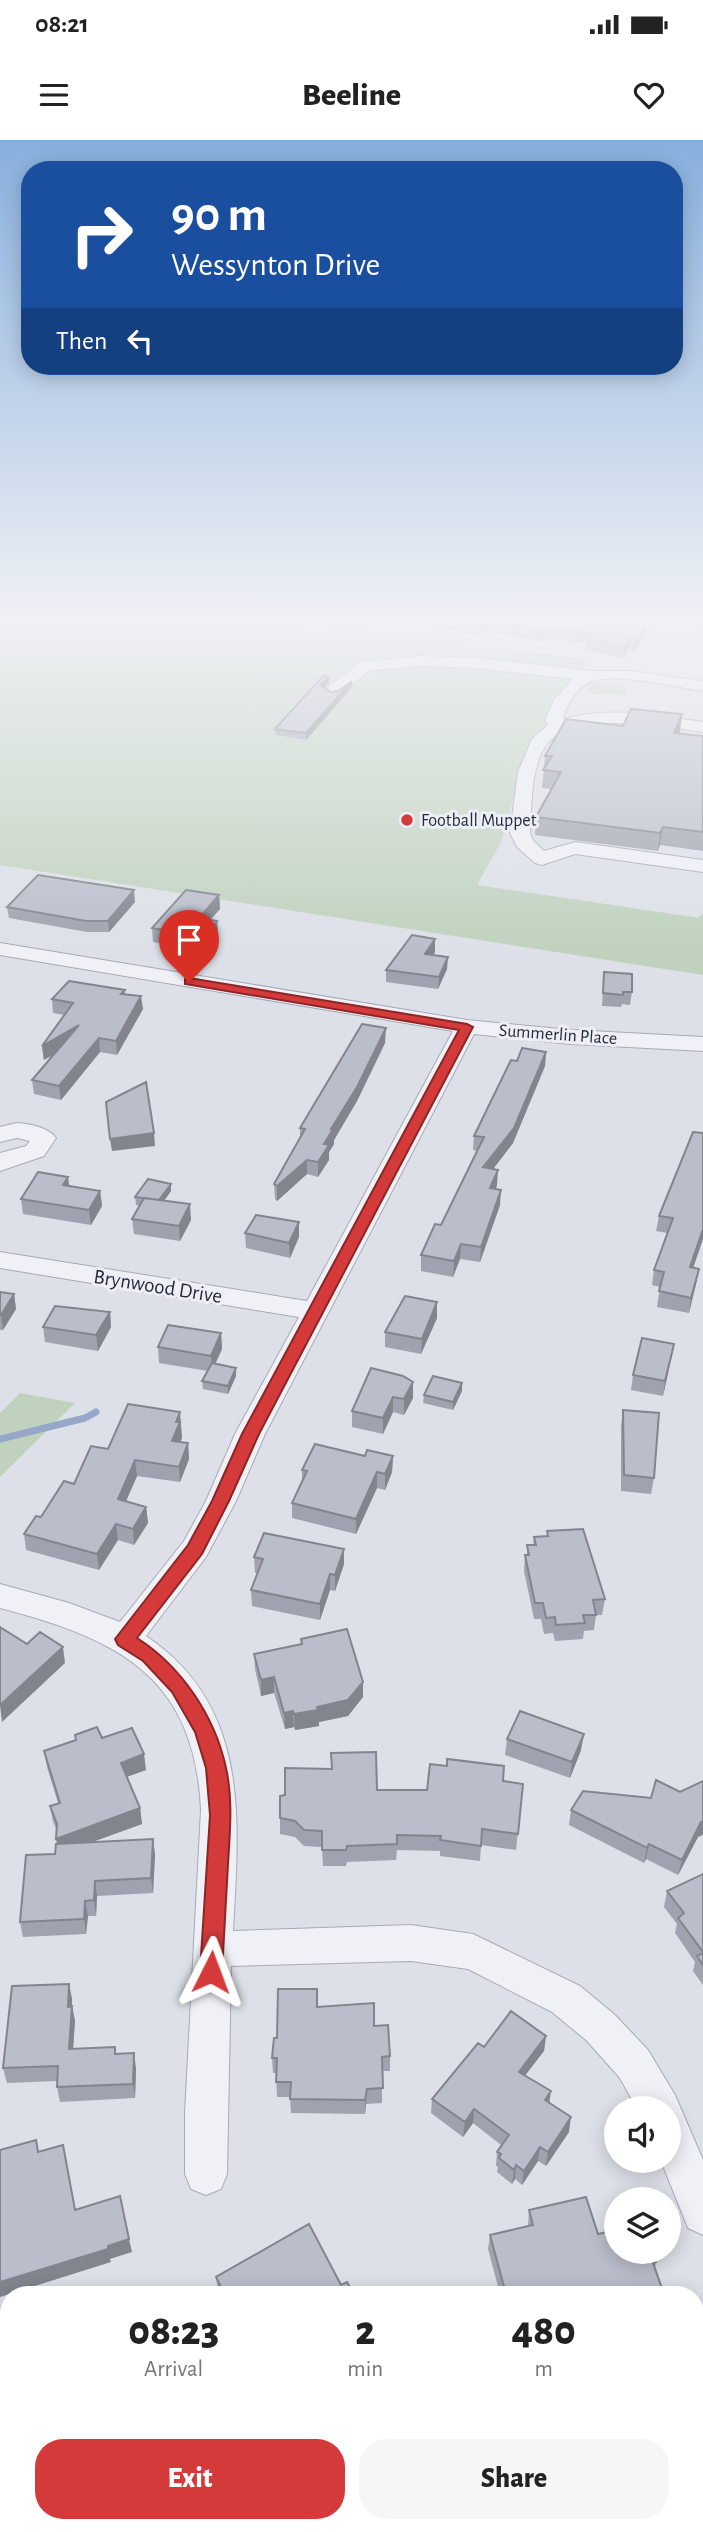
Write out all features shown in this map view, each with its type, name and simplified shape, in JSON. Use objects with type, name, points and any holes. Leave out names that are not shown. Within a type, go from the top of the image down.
[{"type":"street","points":[[554,730],[541,739],[528,765],[520,833],[524,843],[542,859],[575,848],[703,866]]},
{"type":"street","name":"Summerlin Place","points":[[0,949],[467,1027],[571,1037],[703,1044]]},
{"type":"street","points":[[125,1639],[195,1549],[250,1434],[467,1027]]},
{"type":"street","points":[[0,1135],[8,1131],[30,1131],[44,1138],[36,1151],[1,1160]]},
{"type":"street","name":"Brynwood Drive","points":[[0,1260],[316,1311]]},
{"type":"street","points":[[0,1596],[91,1623],[125,1639],[150,1656],[179,1687],[204,1731],[216,1768],[220,1815],[205,2090],[206,2174]]},
{"type":"street","points":[[212,1949],[411,1943],[473,1952],[566,1999],[600,2027],[634,2064],[652,2096]]},
{"type":"street","points":[[681,2158],[703,2213]]},
{"type":"green space","points":[[0,730],[546,730],[521,771],[501,842],[477,885],[698,918],[703,913],[703,975],[0,865]]},
{"type":"green space","points":[[20,1393],[75,1403],[0,1477],[0,1413]]},
{"type":"building","points":[[280,730],[309,730],[306,733]]},
{"type":"building","points":[[560,730],[675,730],[674,733],[703,736],[703,832],[663,827],[660,833],[536,817],[561,772],[543,770],[552,756],[545,756]]},
{"type":"building","points":[[38,875],[134,890],[108,921],[86,921],[7,907]]},
{"type":"building","points":[[186,890],[219,895],[199,918],[217,921],[205,937],[152,928]]},
{"type":"building","points":[[412,935],[435,939],[425,954],[448,957],[439,977],[386,970]]},
{"type":"building","points":[[604,972],[632,974],[632,992],[623,992],[623,995],[603,993]]},
{"type":"building","points":[[69,981],[125,990],[121,994],[141,996],[116,1041],[99,1038],[59,1086],[32,1080],[79,1025],[42,1046],[73,1003],[52,999]]},
{"type":"building","points":[[362,1024],[386,1028],[357,1087],[331,1129],[324,1144],[329,1145],[318,1162],[307,1160],[277,1186],[274,1184],[305,1129],[300,1128]]},
{"type":"building","points":[[522,1048],[546,1052],[514,1128],[483,1167],[498,1170],[490,1188],[501,1190],[481,1247],[461,1244],[454,1261],[421,1255],[435,1224],[441,1225],[484,1137],[474,1136],[511,1060],[517,1061]]},
{"type":"building","points":[[146,1082],[154,1133],[110,1139],[106,1102]]},
{"type":"building","points":[[693,1132],[703,1133],[703,1229],[690,1267],[699,1269],[691,1298],[659,1291],[664,1272],[654,1270],[673,1218],[659,1216]]},
{"type":"building","points":[[38,1172],[68,1177],[63,1185],[100,1191],[89,1210],[21,1199]]},
{"type":"building","points":[[148,1179],[171,1184],[159,1200],[135,1197]]},
{"type":"building","points":[[144,1198],[190,1204],[179,1226],[132,1219]]},
{"type":"building","points":[[256,1215],[299,1222],[289,1243],[245,1233]]},
{"type":"building","points":[[0,1292],[14,1294],[1,1315],[0,1315]]},
{"type":"building","points":[[405,1296],[437,1302],[422,1339],[385,1332]]},
{"type":"building","points":[[55,1306],[110,1312],[96,1335],[43,1327]]},
{"type":"building","points":[[168,1325],[221,1333],[211,1356],[158,1347]]},
{"type":"building","points":[[642,1338],[674,1344],[665,1381],[633,1375]]},
{"type":"building","points":[[212,1363],[236,1368],[228,1386],[202,1381]]},
{"type":"building","points":[[371,1368],[403,1376],[413,1382],[404,1399],[393,1397],[383,1418],[352,1411]]},
{"type":"building","points":[[433,1376],[462,1383],[453,1402],[424,1395]]},
{"type":"building","points":[[128,1404],[180,1412],[176,1422],[180,1422],[172,1441],[188,1443],[179,1467],[135,1460],[118,1499],[146,1507],[133,1529],[116,1524],[97,1554],[24,1534],[36,1516],[41,1517],[64,1481],[74,1484],[91,1446],[108,1449]]},
{"type":"building","points":[[623,1410],[659,1413],[654,1478],[624,1475]]},
{"type":"building","points":[[315,1444],[365,1456],[367,1450],[393,1456],[385,1474],[377,1472],[356,1519],[292,1503],[307,1471],[302,1470]]},
{"type":"building","points":[[583,1529],[605,1599],[593,1600],[596,1615],[583,1615],[585,1623],[556,1625],[555,1617],[546,1618],[543,1603],[535,1603],[525,1555],[529,1555],[527,1545],[536,1545],[534,1537],[548,1536],[547,1531]]},
{"type":"building","points":[[264,1533],[344,1549],[335,1575],[330,1574],[320,1604],[251,1590],[263,1559],[254,1557]]},
{"type":"building","points":[[0,1627],[27,1644],[40,1632],[63,1647],[0,1705]]},
{"type":"building","points":[[347,1629],[363,1682],[348,1700],[317,1707],[318,1710],[284,1713],[274,1677],[261,1680],[254,1654],[302,1644],[301,1639]]},
{"type":"building","points":[[520,1711],[584,1734],[572,1762],[507,1739]]},
{"type":"building","points":[[97,1727],[102,1738],[132,1728],[144,1754],[121,1763],[140,1808],[56,1839],[57,1824],[50,1806],[60,1803],[44,1751],[76,1740],[75,1735]]},
{"type":"building","points":[[376,1752],[377,1790],[427,1790],[430,1764],[447,1766],[447,1759],[504,1766],[503,1781],[523,1784],[518,1834],[482,1829],[481,1846],[440,1840],[441,1836],[397,1835],[397,1844],[322,1850],[322,1831],[304,1830],[295,1821],[280,1818],[280,1796],[285,1795],[285,1768],[332,1769],[331,1753]]},
{"type":"building","points":[[656,1780],[680,1792],[703,1781],[703,1821],[682,1860],[649,1844],[647,1848],[571,1810],[583,1791],[651,1798]]},
{"type":"building","points":[[153,1839],[151,1878],[95,1881],[94,1900],[85,1901],[84,1919],[20,1922],[26,1855],[55,1854],[56,1844]]},
{"type":"building","points":[[703,1874],[703,1952],[678,1918],[684,1913],[667,1891]]},
{"type":"building","points":[[703,1953],[703,1965],[697,1956]]},
{"type":"building","points":[[69,1984],[68,2007],[72,2006],[69,2049],[115,2047],[115,2054],[134,2053],[133,2084],[57,2087],[58,2066],[3,2068],[12,1986]]},
{"type":"building","points":[[278,1989],[317,1989],[317,2007],[374,2003],[374,2026],[388,2025],[390,2056],[382,2057],[383,2088],[367,2089],[365,2100],[290,2099],[291,2082],[276,2082],[277,2058],[272,2058],[274,2038],[277,2038]]},
{"type":"building","points":[[511,2011],[546,2036],[519,2072],[551,2091],[545,2100],[571,2117],[548,2152],[540,2147],[524,2171],[516,2165],[514,2170],[499,2158],[501,2154],[497,2152],[509,2135],[474,2109],[465,2122],[432,2099],[478,2043],[484,2047]]},
{"type":"building","points":[[36,2140],[38,2152],[63,2145],[75,2210],[120,2196],[129,2239],[108,2246],[108,2249],[0,2282],[0,2150]]},
{"type":"building","points":[[586,2197],[598,2234],[604,2233],[604,2264],[653,2264],[661,2286],[504,2286],[490,2235],[533,2225],[529,2210]]},
{"type":"building","points":[[309,2224],[341,2285],[347,2282],[349,2286],[220,2286],[216,2277]]},
{"type":"waterway","points":[[0,1439],[85,1418],[96,1412]]},
{"type":"place","name":"Football Muppet","points":[[407,820]]},
{"type":"route","points":[[189,982],[467,1027],[250,1434],[195,1549],[125,1639],[150,1656],[179,1687],[204,1731],[216,1768],[220,1815],[211,1972]]}]
